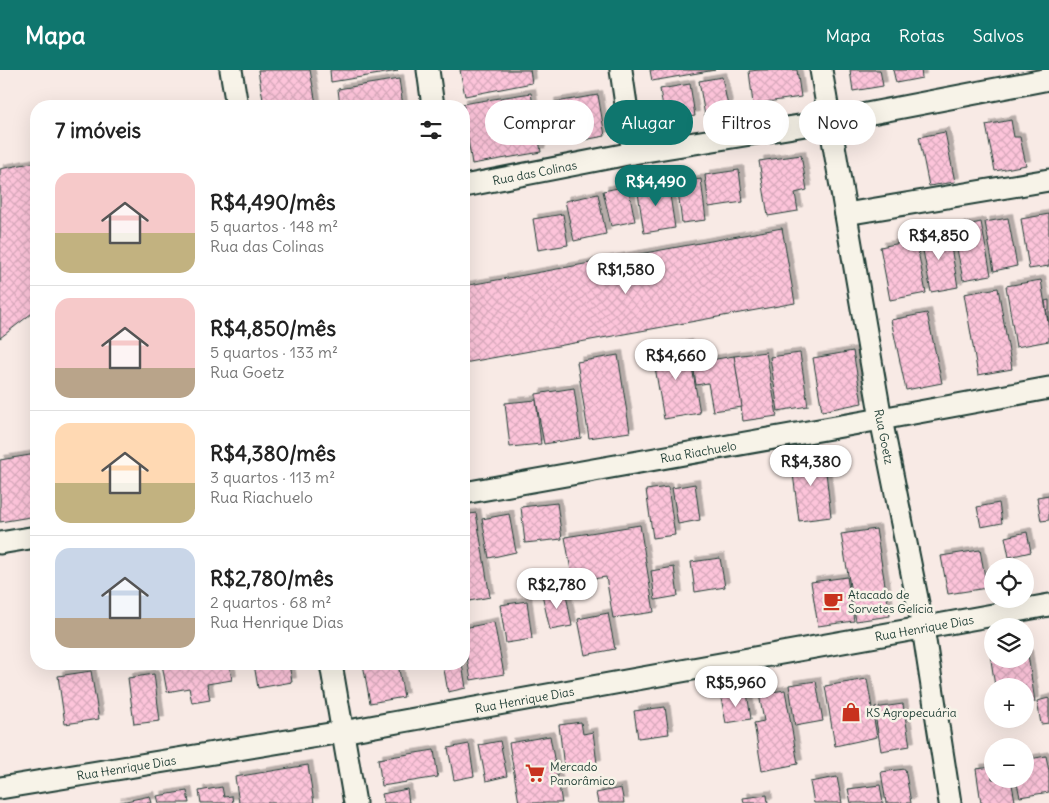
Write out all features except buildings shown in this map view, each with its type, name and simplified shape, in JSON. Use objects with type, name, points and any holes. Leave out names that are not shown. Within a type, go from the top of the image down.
[{"type":"street","points":[[231,70],[235,100]]},
{"type":"street","points":[[428,70],[432,100]]},
{"type":"street","points":[[621,70],[633,153]]},
{"type":"street","name":"Rua Goetz","points":[[821,70],[826,100]]},
{"type":"street","name":"Rua das Colinas","points":[[876,111],[1024,77],[1049,79]]},
{"type":"street","name":"Rua das Colinas","points":[[470,185],[633,153],[799,126]]},
{"type":"street","name":"Rua Goetz","points":[[834,145],[881,419],[923,628],[950,803]]},
{"type":"street","points":[[846,214],[1049,180]]},
{"type":"street","name":"Rua Riachuelo","points":[[470,492],[1049,388]]},
{"type":"street","points":[[0,543],[30,538]]},
{"type":"street","name":"Rua Henrique Dias","points":[[0,788],[342,732],[1049,605]]},
{"type":"street","points":[[332,670],[355,803]]},
{"type":"place","name":"Atacado de Sorvetes Gelícia","points":[[833,601]]},
{"type":"place","name":"KS Agropecuária","points":[[851,712]]},
{"type":"place","name":"Mercado Panorâmico","points":[[535,773]]}]
